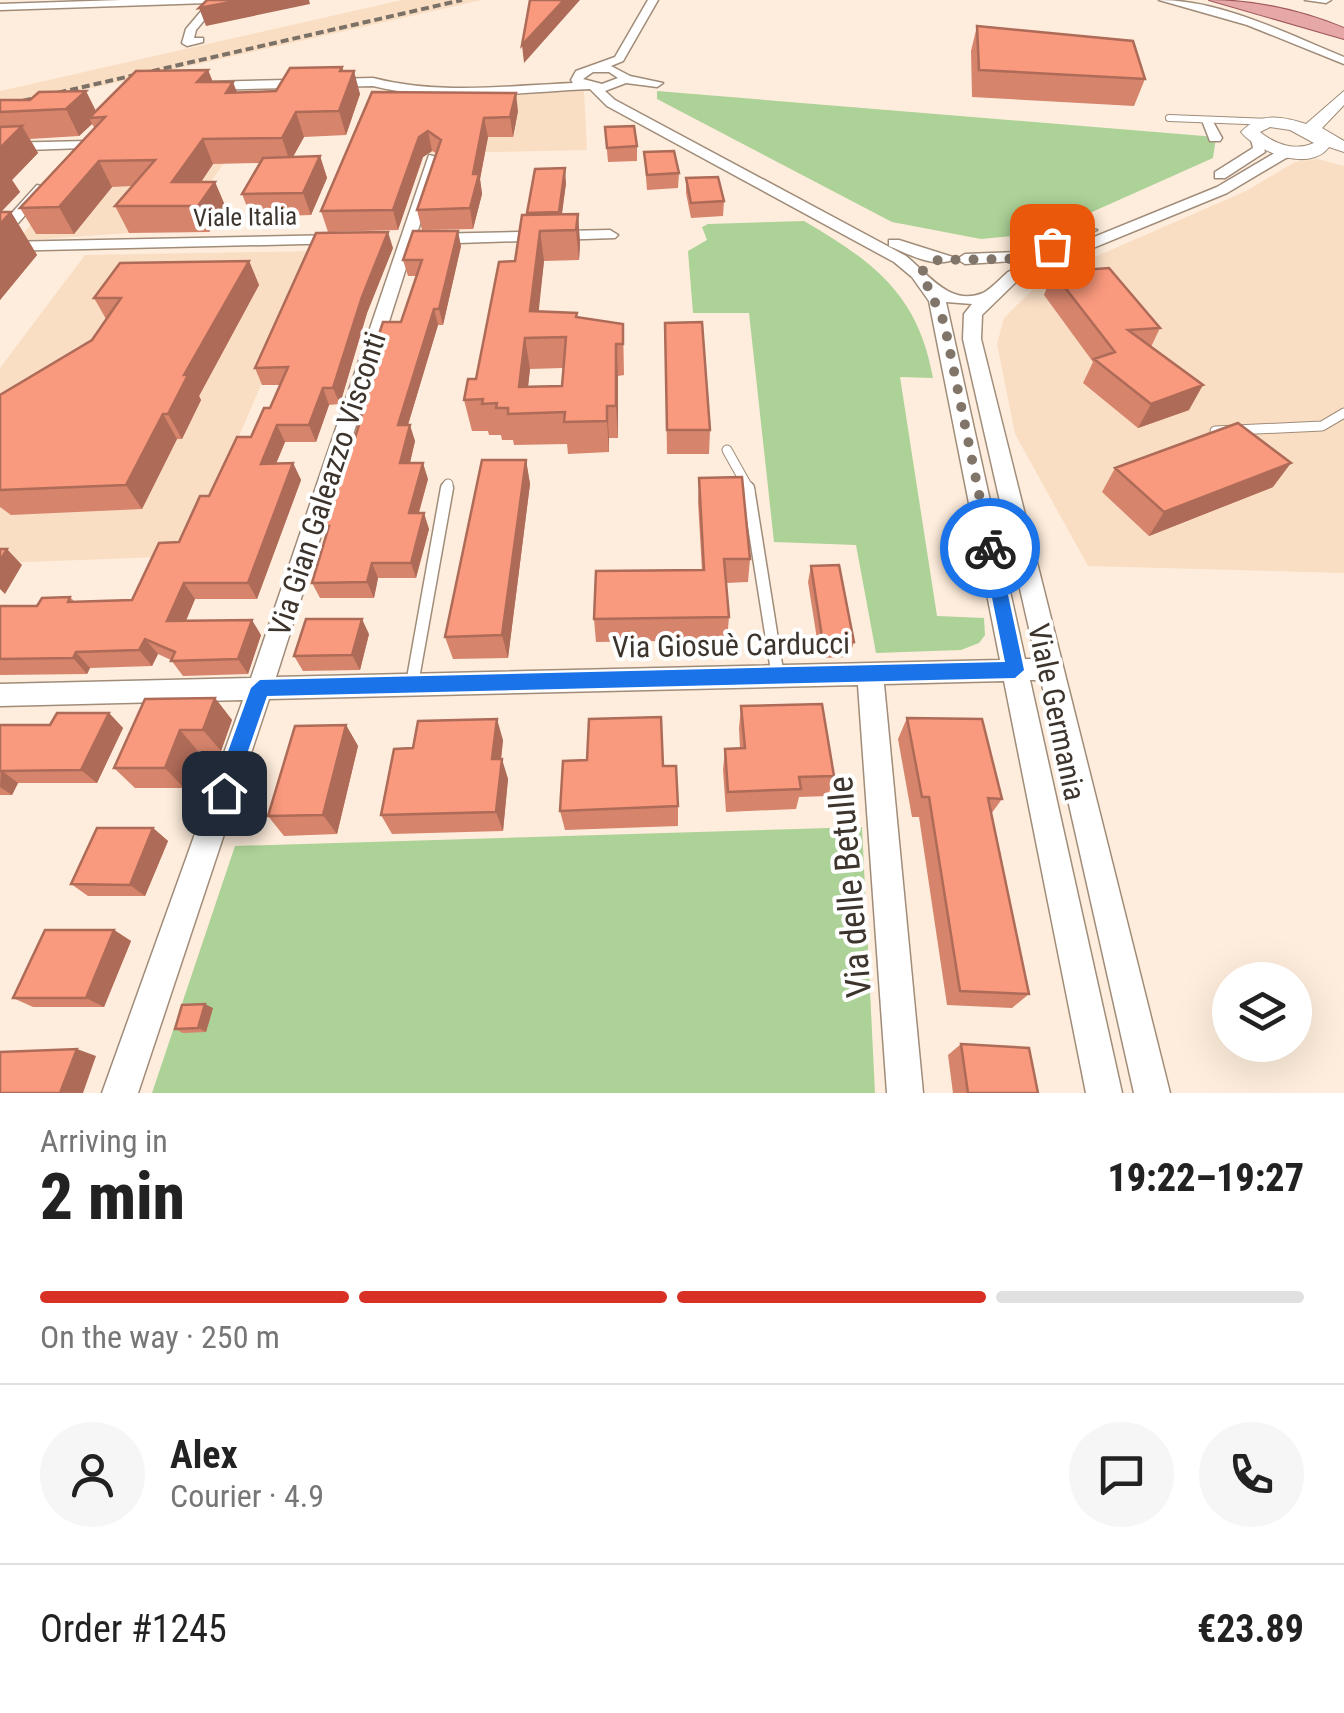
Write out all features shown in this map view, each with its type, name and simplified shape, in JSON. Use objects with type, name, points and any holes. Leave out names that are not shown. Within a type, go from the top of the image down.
[{"type":"main road","points":[[1217,0],[1344,28]]},
{"type":"main road","points":[[1244,0],[1344,28]]},
{"type":"street","points":[[1,3],[215,0]]},
{"type":"street","points":[[199,40],[187,43],[191,29],[215,0]]},
{"type":"street","points":[[586,83],[592,69],[618,58],[653,0]]},
{"type":"street","points":[[925,283],[926,265],[1028,255],[1181,192],[1252,156],[1261,148],[1250,132],[1253,127],[1276,123],[1310,104],[1342,70],[1327,54],[1302,43],[1240,20],[1164,0]]},
{"type":"street","points":[[1310,0],[1326,0]]},
{"type":"street","points":[[1302,43],[1344,48]]},
{"type":"street","points":[[618,58],[627,100],[856,225],[914,252],[957,259],[993,271],[993,292]]},
{"type":"street","points":[[592,69],[611,69],[620,80]]},
{"type":"street","points":[[191,86],[431,91],[620,80],[657,82]]},
{"type":"street","points":[[586,83],[611,103],[900,259],[925,283],[956,300],[993,292],[1014,275],[1054,262],[1238,182],[1283,154],[1322,148],[1323,142],[1313,127],[1341,103]]},
{"type":"street","points":[[1206,119],[1214,138]]},
{"type":"street","points":[[1276,123],[1302,128],[1344,147]]},
{"type":"street","points":[[1254,138],[1278,149],[1344,159]]},
{"type":"street","points":[[0,147],[88,139],[71,157]]},
{"type":"street","name":"Via Gian Galeazzo Visconti","points":[[120,1093],[260,688],[398,240],[434,158]]},
{"type":"street","points":[[0,235],[59,170]]},
{"type":"street","points":[[312,241],[320,223]]},
{"type":"street","points":[[398,240],[610,235]]},
{"type":"street","name":"Viale Italia","points":[[0,246],[350,240]]},
{"type":"street","name":"Viale Germania","points":[[925,283],[944,322],[1104,1093]]},
{"type":"street","name":"Viale Germania","points":[[993,292],[973,314],[972,339],[1152,1093]]},
{"type":"street","name":"Via Giosuè Carducci","points":[[0,695],[1052,670]]},
{"type":"street","name":"Via delle Betulle","points":[[870,675],[905,1093]]},
{"type":"lane","points":[[1206,119],[1276,123]]},
{"type":"lane","points":[[1206,119],[1254,138]]},
{"type":"lane","points":[[1322,426],[1344,413]]},
{"type":"lane","points":[[1215,431],[1344,426]]},
{"type":"lane","points":[[727,450],[752,495],[778,676]]},
{"type":"lane","points":[[412,684],[448,484]]},
{"type":"shaded area","points":[[402,0],[482,0],[0,109],[0,91]]},
{"type":"shaded area","points":[[584,91],[587,150],[353,155],[374,96]]},
{"type":"shaded area","points":[[237,144],[202,195],[155,195],[129,233],[17,241],[97,146]]},
{"type":"shaded area","points":[[1318,159],[1344,166],[1344,573],[1088,566],[1015,434],[997,344],[1004,318],[1036,286],[1074,266],[1246,191],[1295,162]]},
{"type":"shaded area","points":[[318,251],[188,556],[0,563],[0,368],[85,255]]},
{"type":"green space","points":[[657,91],[1216,137],[1213,158],[1045,233],[981,239],[892,222],[657,99]]},
{"type":"green space","points":[[804,221],[872,267],[904,302],[916,324],[933,378],[900,377],[937,616],[984,618],[985,635],[979,643],[961,650],[876,653],[856,545],[774,542],[749,313],[693,313],[688,251],[707,240],[702,227],[708,224]]},
{"type":"green space","points":[[862,827],[875,1093],[152,1093],[235,846]]},
{"type":"building","points":[[207,0],[241,0],[199,8]]},
{"type":"building","points":[[530,0],[564,0],[522,45]]},
{"type":"building","points":[[977,26],[1133,41],[1145,79],[979,70]]},
{"type":"building","points":[[342,67],[340,71],[354,71],[339,111],[296,112],[282,138],[203,139],[172,182],[215,182],[198,206],[115,206],[155,160],[99,161],[59,207],[20,208],[105,117],[89,118],[136,71],[208,70],[197,82],[233,82],[226,93],[276,91],[290,68]]},
{"type":"building","points":[[86,91],[66,109],[0,112],[0,100],[30,100],[39,92]]},
{"type":"building","points":[[372,92],[516,93],[510,117],[484,118],[473,174],[479,174],[470,208],[417,210],[441,140],[428,131],[419,137],[393,210],[321,211]]},
{"type":"building","points":[[22,126],[0,148],[0,127]]},
{"type":"building","points":[[634,126],[637,146],[607,148],[605,127]]},
{"type":"building","points":[[674,151],[679,173],[647,175],[644,152]]},
{"type":"building","points":[[320,156],[303,193],[242,194],[263,158]]},
{"type":"building","points":[[565,168],[559,212],[527,213],[535,169]]},
{"type":"building","points":[[718,177],[724,201],[691,203],[686,178]]},
{"type":"building","points":[[0,212],[11,212],[0,224]]},
{"type":"building","points":[[578,214],[576,230],[540,231],[530,311],[577,313],[576,317],[623,324],[623,344],[616,344],[616,406],[607,406],[607,421],[564,422],[565,412],[508,414],[508,408],[496,408],[497,403],[464,400],[468,379],[476,379],[499,262],[515,261],[522,215]],"holes":[[[566,337],[562,386],[519,387],[525,338]]]},
{"type":"building","points":[[413,231],[458,231],[439,309],[434,309],[398,425],[410,425],[400,463],[423,463],[409,513],[424,513],[411,563],[372,563],[367,582],[312,583],[329,526],[322,526],[370,388],[361,388],[383,322],[401,322],[422,260],[403,260]]},
{"type":"building","points":[[388,232],[333,388],[323,388],[309,425],[277,425],[261,464],[293,463],[248,583],[184,583],[167,621],[252,620],[238,659],[171,661],[175,652],[145,639],[139,650],[76,652],[73,658],[0,659],[0,606],[37,606],[42,598],[70,597],[68,602],[132,600],[159,543],[179,542],[200,496],[209,496],[237,437],[251,437],[264,408],[270,408],[288,367],[255,368],[316,233]]},
{"type":"building","points":[[249,261],[126,485],[0,490],[0,395],[92,340],[121,298],[94,298],[120,263]]},
{"type":"building","points":[[1109,268],[1160,328],[1128,330],[1203,385],[1151,404],[1094,359],[1115,352],[1053,272]]},
{"type":"building","points":[[702,322],[710,430],[667,430],[665,323]]},
{"type":"building","points":[[1238,423],[1291,463],[1164,512],[1115,468]]},
{"type":"building","points":[[482,460],[526,460],[502,635],[445,637]]},
{"type":"building","points":[[742,477],[750,559],[724,559],[729,617],[594,619],[596,571],[704,570],[699,478]]},
{"type":"building","points":[[839,565],[854,642],[823,643],[811,566]]},
{"type":"building","points":[[306,619],[362,619],[352,655],[294,656]]},
{"type":"building","points":[[215,698],[203,730],[180,730],[165,768],[114,768],[145,699]]},
{"type":"building","points":[[822,704],[834,776],[799,777],[801,789],[728,792],[725,749],[745,748],[741,706]]},
{"type":"building","points":[[57,713],[109,713],[81,770],[0,771],[0,725],[50,725]]},
{"type":"building","points":[[661,717],[663,766],[676,766],[678,806],[560,811],[563,761],[587,760],[589,719]]},
{"type":"building","points":[[907,718],[982,719],[1002,799],[988,798],[1029,994],[960,991],[929,797],[922,797]]},
{"type":"building","points":[[497,719],[492,759],[502,759],[496,812],[381,815],[394,749],[413,748],[418,721]]},
{"type":"building","points":[[346,725],[323,815],[268,816],[295,726]]},
{"type":"building","points":[[97,828],[153,828],[130,885],[71,884]]},
{"type":"building","points":[[45,930],[114,930],[86,998],[13,998]]},
{"type":"building","points":[[205,1004],[198,1028],[175,1029],[182,1005]]},
{"type":"building","points":[[961,1044],[1029,1048],[1038,1093],[968,1093]]},
{"type":"building","points":[[77,1049],[60,1093],[0,1093],[0,1052]]},
{"type":"railway","points":[[0,106],[462,0]]},
{"type":"way so far","points":[[990,548],[944,322],[921,272],[938,260],[1009,259],[1052,246]]},
{"type":"route","points":[[224,793],[260,688],[1015,670],[990,548]]}]
